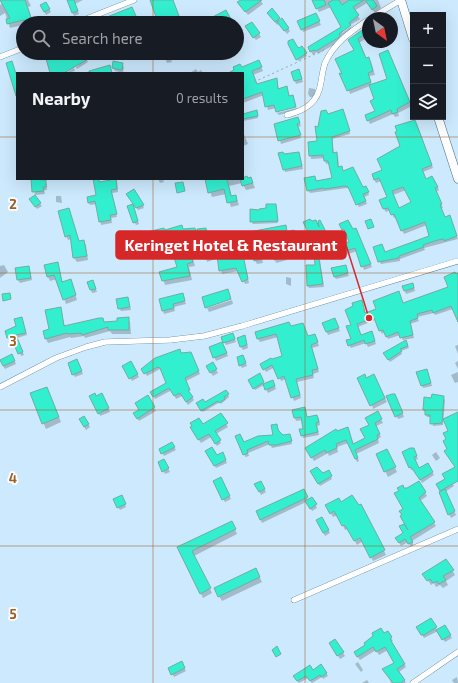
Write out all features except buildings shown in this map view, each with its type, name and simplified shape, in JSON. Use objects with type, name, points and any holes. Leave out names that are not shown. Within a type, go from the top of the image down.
[{"type":"main road","points":[[401,0],[410,29]]},
{"type":"main road","points":[[439,120],[458,179]]},
{"type":"street","points":[[94,16],[134,0]]},
{"type":"street","points":[[381,12],[401,0]]},
{"type":"street","points":[[287,115],[303,111],[316,99],[320,91],[324,65],[336,45],[362,25]]},
{"type":"street","points":[[0,57],[16,51]]},
{"type":"street","points":[[0,387],[56,358],[92,345],[105,342],[170,340],[204,336],[242,326],[458,260]]},
{"type":"street","points":[[294,600],[458,529]]},
{"type":"street","points":[[413,683],[458,652]]},
{"type":"path","points":[[254,82],[336,45]]},
{"type":"place","name":"Keringet Hotel & Restaurant","points":[[369,318]]}]
